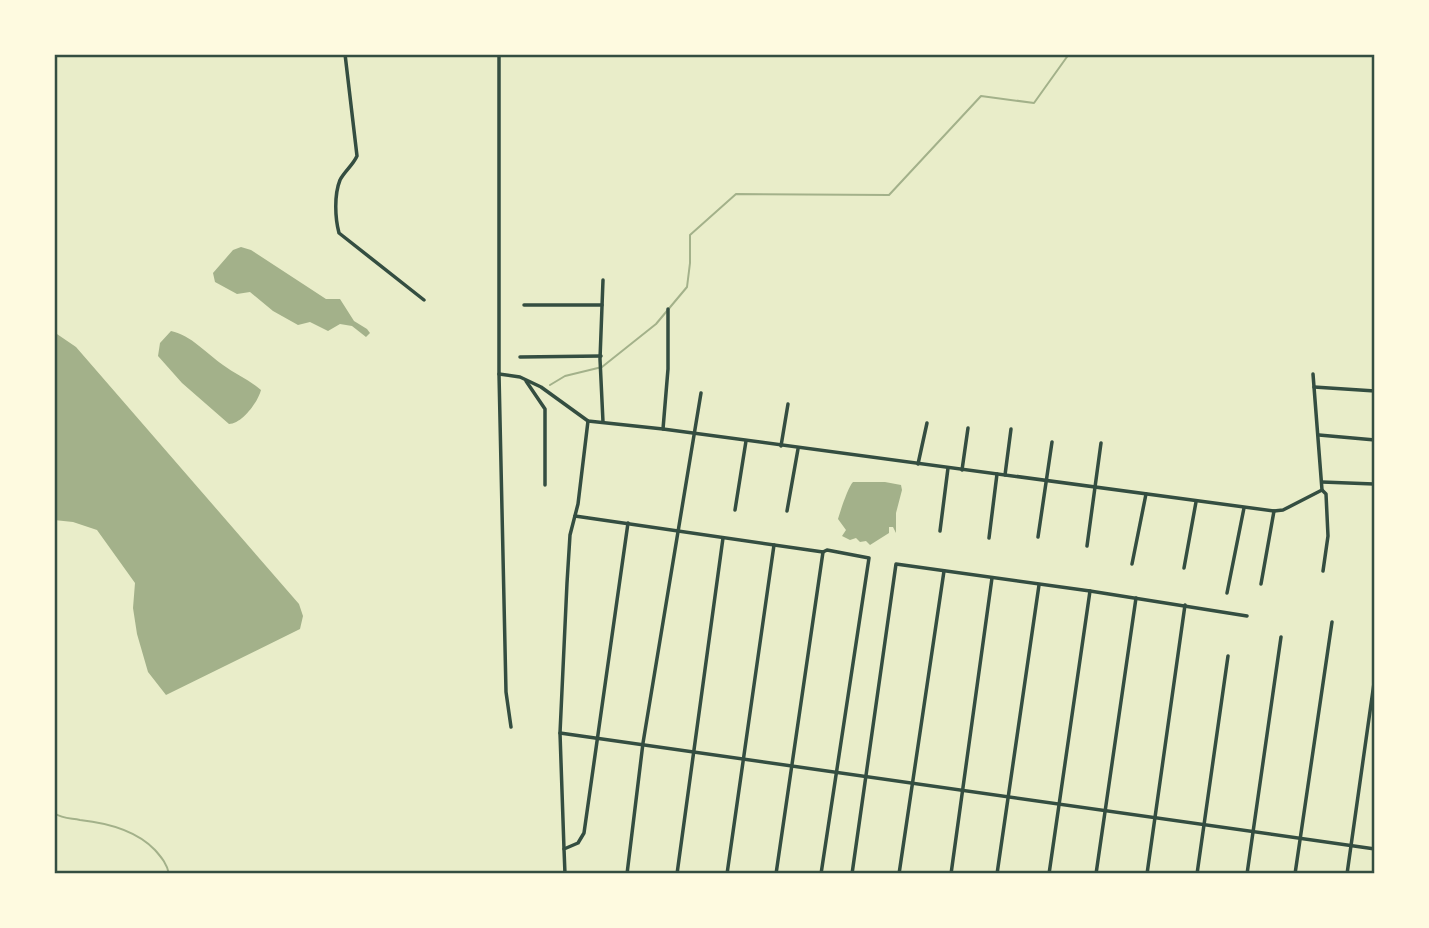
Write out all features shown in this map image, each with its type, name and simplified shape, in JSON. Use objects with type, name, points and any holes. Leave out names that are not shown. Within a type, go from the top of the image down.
[{"type":"street","points":[[345,54],[357,156],[340,180],[336,219],[339,233],[424,300]]},
{"type":"street","points":[[499,54],[499,374],[506,692],[511,727]]},
{"type":"street","points":[[603,281],[603,422]]},
{"type":"street","points":[[524,305],[602,305]]},
{"type":"street","points":[[663,429],[668,369],[668,309]]},
{"type":"street","points":[[520,357],[601,356]]},
{"type":"street","points":[[499,374],[525,379],[541,387],[588,421],[1274,512],[1322,490]]},
{"type":"street","points":[[1313,374],[1322,490],[1326,494],[1328,536],[1323,571]]},
{"type":"street","points":[[525,379],[545,409],[545,485]]},
{"type":"street","points":[[1314,387],[1375,391]]},
{"type":"street","points":[[627,874],[643,743],[701,393]]},
{"type":"street","points":[[782,446],[788,404]]},
{"type":"street","points":[[565,874],[560,733],[567,583],[570,535],[585,464],[588,421]]},
{"type":"street","points":[[918,464],[927,423]]},
{"type":"street","points":[[962,470],[968,428]]},
{"type":"street","points":[[1005,475],[1011,429]]},
{"type":"street","points":[[1319,435],[1375,440]]},
{"type":"street","points":[[736,510],[746,440]]},
{"type":"street","points":[[1038,537],[1052,442]]},
{"type":"street","points":[[1087,546],[1101,443]]},
{"type":"street","points":[[787,510],[798,449]]},
{"type":"street","points":[[940,531],[948,468]]},
{"type":"street","points":[[989,538],[997,474]]},
{"type":"street","points":[[1322,482],[1374,484]]},
{"type":"street","points":[[1132,564],[1146,495]]},
{"type":"street","points":[[1184,568],[1196,502]]},
{"type":"street","points":[[1227,593],[1244,508]]},
{"type":"street","points":[[1261,584],[1274,512]]},
{"type":"street","points":[[575,516],[867,557],[870,563],[821,874]]},
{"type":"street","points":[[564,849],[578,844],[584,833],[628,523]]},
{"type":"street","points":[[677,874],[723,538]]},
{"type":"street","points":[[727,874],[774,545]]},
{"type":"street","points":[[776,874],[823,552]]},
{"type":"street","points":[[852,874],[896,564],[1090,590],[1247,616]]},
{"type":"street","points":[[899,874],[944,571]]},
{"type":"street","points":[[951,874],[992,578]]},
{"type":"street","points":[[997,874],[1039,585]]},
{"type":"street","points":[[1049,874],[1090,590]]},
{"type":"street","points":[[1097,874],[1136,598]]},
{"type":"street","points":[[1147,874],[1185,605]]},
{"type":"street","points":[[1295,874],[1332,622]]},
{"type":"street","points":[[1247,874],[1281,637]]},
{"type":"street","points":[[1197,874],[1228,656]]},
{"type":"street","points":[[1347,874],[1375,676]]},
{"type":"street","points":[[560,733],[1375,849]]},
{"type":"shaded area","points":[[241,247],[251,250],[326,299],[340,299],[354,321],[370,333],[366,337],[352,326],[340,324],[328,331],[310,322],[298,325],[273,311],[250,292],[237,294],[215,282],[213,273],[233,250]]},
{"type":"shaded area","points":[[171,331],[192,341],[261,390],[257,400],[244,416],[229,424],[182,383],[158,356],[160,343]]},
{"type":"shaded area","points":[[54,332],[76,347],[299,604],[303,616],[300,629],[166,695],[148,672],[137,634],[133,608],[135,583],[97,530],[73,522],[54,520]]},
{"type":"shaded area","points":[[853,482],[901,485],[896,533],[893,527],[889,527],[889,533],[870,545],[866,541],[860,542],[856,538],[850,540],[842,536],[846,530],[838,519]]},
{"type":"waterway","points":[[550,385],[565,376],[602,367],[656,324],[687,287],[690,235],[736,194],[889,195],[981,96],[1034,103],[1069,54]]},
{"type":"waterway","points":[[54,813],[111,826],[139,837],[164,861],[169,874]]}]
